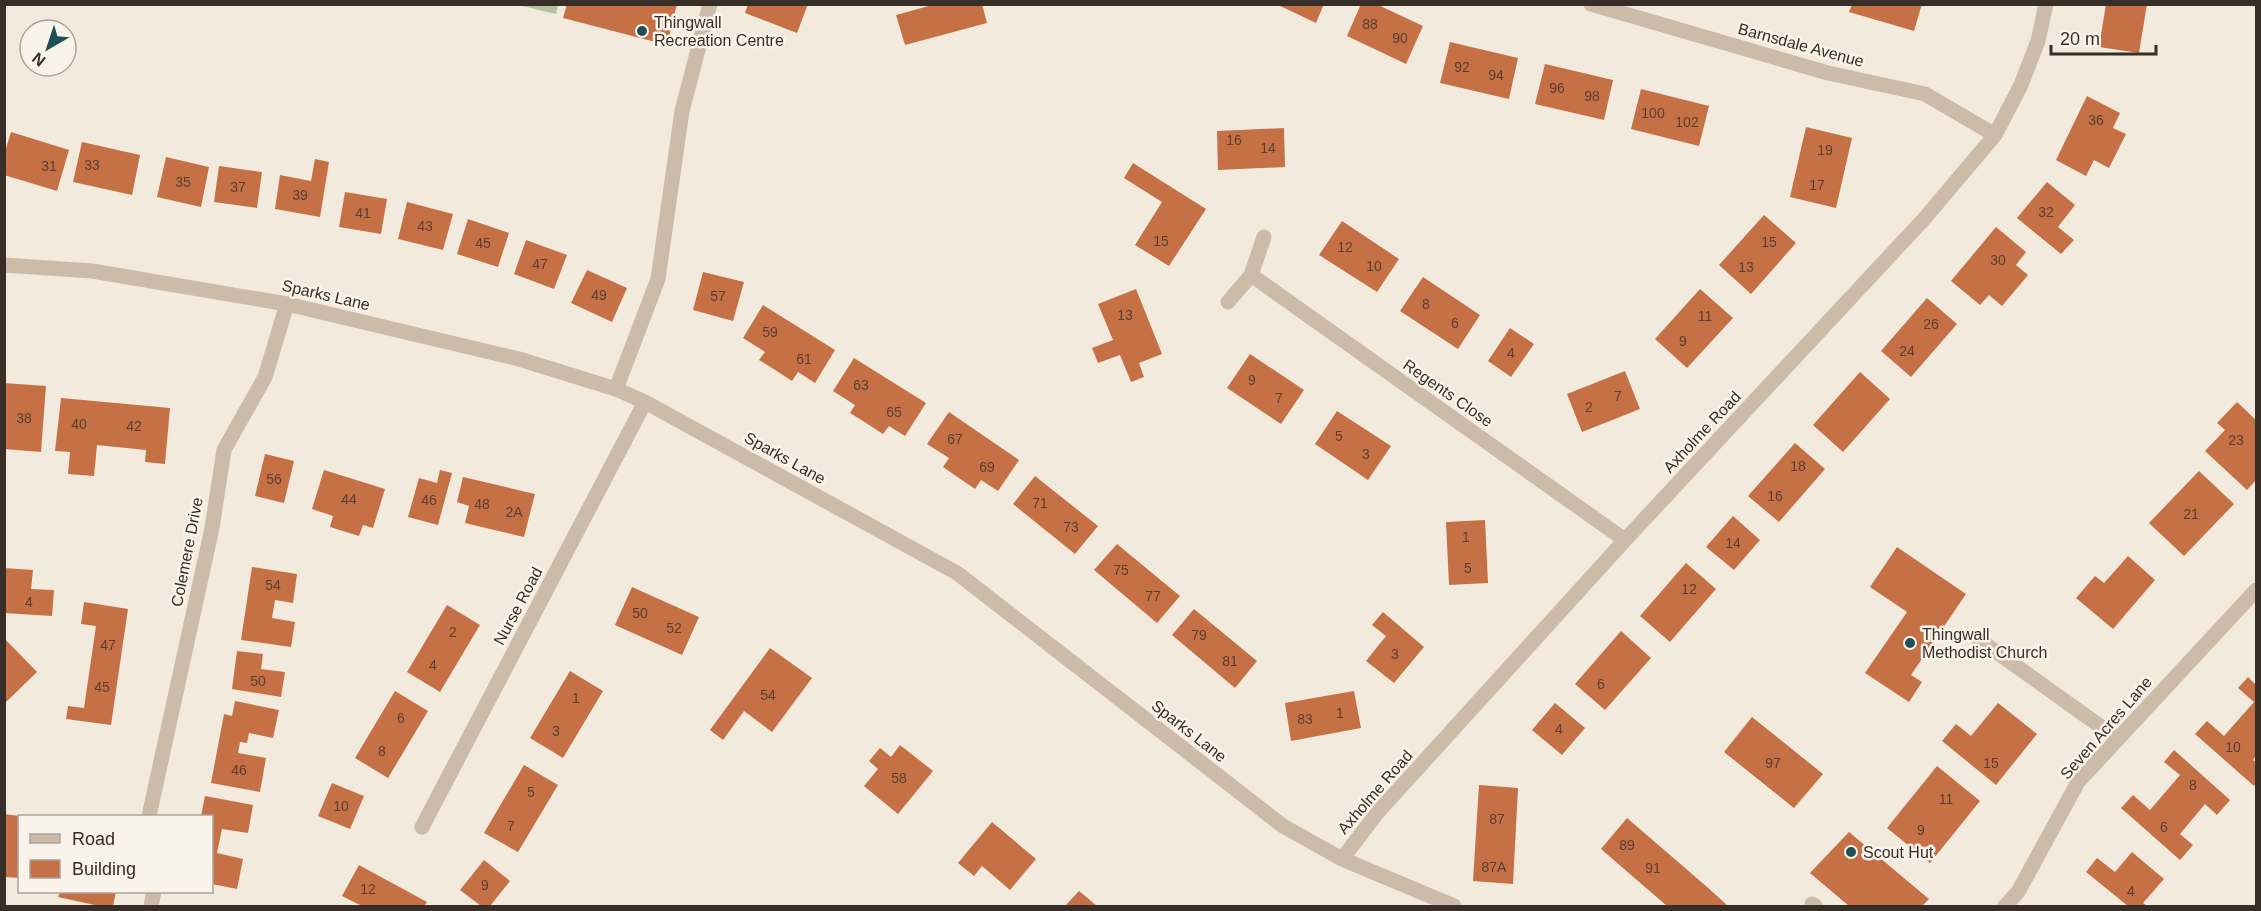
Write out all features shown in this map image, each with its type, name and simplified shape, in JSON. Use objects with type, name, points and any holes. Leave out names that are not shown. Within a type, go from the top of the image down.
[{"type":"street","points":[[616,389],[658,279],[682,111],[710,4]]},
{"type":"street","name":"Barnsdale Avenue","points":[[1591,4],[1828,73],[1925,94],[1995,135]]},
{"type":"street","name":"Axholme Road","points":[[1342,859],[1378,812],[1625,540],[1924,219],[1995,135],[2021,85],[2038,41],[2046,4]]},
{"type":"street","points":[[1228,302],[1251,275],[1264,237]]},
{"type":"street","name":"Sparks Lane","points":[[4,265],[92,272],[287,304],[519,359],[616,389],[645,402],[957,573],[1283,826],[1342,859],[1452,906]]},
{"type":"street","name":"Regents Close","points":[[1251,275],[1625,540]]},
{"type":"street","name":"Colemere Drive","points":[[149,815],[212,528],[224,450],[265,377],[287,304]]},
{"type":"street","name":"Nurse Road","points":[[422,826],[645,402]]},
{"type":"street","name":"Seven Acres Lane","points":[[2005,906],[2018,892],[2078,782],[2256,590]]},
{"type":"street","points":[[1977,638],[2118,739]]},
{"type":"green space","points":[[518,5],[558,5],[556,14]]},
{"type":"building","name":"Thingwall Recreation Centre","points":[[567,4],[677,4],[667,45],[563,18]]},
{"type":"building","points":[[748,4],[808,4],[797,33],[745,13]]},
{"type":"building","points":[[936,4],[982,4],[987,23],[905,45],[896,15]]},
{"type":"building","points":[[1276,4],[1324,4],[1316,23]]},
{"type":"building","points":[[1361,4],[1376,4],[1423,26],[1406,64],[1347,36]]},
{"type":"building","points":[[1852,4],[1922,4],[1914,31],[1849,12]]},
{"type":"building","points":[[2106,4],[2147,4],[2139,53],[2099,47]]},
{"type":"building","points":[[1450,42],[1518,58],[1509,99],[1440,83]]},
{"type":"building","points":[[1545,64],[1613,80],[1604,120],[1535,104]]},
{"type":"building","points":[[1641,89],[1709,106],[1699,146],[1631,129]]},
{"type":"building","points":[[2087,96],[2120,113],[2113,128],[2126,134],[2109,168],[2094,160],[2086,176],[2056,160]]},
{"type":"building","points":[[1806,127],[1852,138],[1836,208],[1790,197]]},
{"type":"building","points":[[1284,128],[1285,167],[1218,170],[1217,131]]},
{"type":"building","points":[[11,132],[69,150],[57,191],[4,175],[4,155]]},
{"type":"building","points":[[82,142],[140,155],[132,195],[73,182]]},
{"type":"building","points":[[166,157],[209,167],[201,207],[157,197]]},
{"type":"building","points":[[315,159],[329,162],[320,217],[275,209],[280,175],[311,181]]},
{"type":"building","points":[[1133,163],[1206,209],[1169,266],[1135,245],[1162,202],[1124,178]]},
{"type":"building","points":[[219,166],[262,172],[257,208],[214,202]]},
{"type":"building","points":[[2047,182],[2075,205],[2058,227],[2074,240],[2061,254],[2017,218]]},
{"type":"building","points":[[345,192],[387,199],[381,234],[339,227]]},
{"type":"building","points":[[407,202],[453,214],[443,250],[398,239]]},
{"type":"building","points":[[1764,215],[1796,243],[1751,294],[1719,265]]},
{"type":"building","points":[[468,219],[509,233],[498,267],[457,254]]},
{"type":"building","points":[[1342,221],[1399,259],[1377,292],[1319,255]]},
{"type":"building","points":[[1996,227],[2026,252],[2016,265],[2028,275],[2002,306],[1989,295],[1980,305],[1951,281]]},
{"type":"building","points":[[526,240],[567,255],[554,289],[514,274]]},
{"type":"building","points":[[587,270],[627,288],[612,322],[571,303]]},
{"type":"building","points":[[703,272],[744,282],[733,321],[693,310]]},
{"type":"building","points":[[1423,277],[1480,315],[1458,349],[1400,311]]},
{"type":"building","points":[[1136,289],[1162,354],[1139,363],[1144,377],[1131,382],[1120,355],[1098,363],[1092,348],[1113,340],[1098,304]]},
{"type":"building","points":[[1700,289],[1733,318],[1687,368],[1655,339]]},
{"type":"building","points":[[1927,298],[1957,324],[1911,377],[1881,351]]},
{"type":"building","points":[[763,305],[835,350],[815,383],[798,372],[792,381],[759,360],[765,352],[743,338]]},
{"type":"building","points":[[1510,328],[1534,344],[1511,377],[1488,361]]},
{"type":"building","points":[[1250,354],[1304,390],[1281,424],[1227,388]]},
{"type":"building","points":[[854,358],[926,403],[905,436],[889,426],[883,434],[850,413],[855,405],[833,391]]},
{"type":"building","points":[[1625,371],[1640,409],[1582,432],[1567,394]]},
{"type":"building","points":[[1860,372],[1890,399],[1843,452],[1813,425]]},
{"type":"building","points":[[4,383],[46,386],[41,452],[4,449]]},
{"type":"building","points":[[61,398],[170,408],[165,464],[145,462],[146,450],[97,445],[94,476],[68,474],[70,452],[55,451]]},
{"type":"building","points":[[2237,402],[2256,420],[2256,480],[2247,490],[2205,451],[2225,430],[2217,423]]},
{"type":"building","points":[[1337,411],[1391,446],[1368,480],[1315,444]]},
{"type":"building","points":[[949,412],[1019,460],[998,491],[981,480],[975,489],[943,467],[949,458],[927,444]]},
{"type":"building","points":[[1795,443],[1825,469],[1779,522],[1748,496]]},
{"type":"building","points":[[265,454],[294,461],[284,503],[255,496]]},
{"type":"building","points":[[324,470],[385,489],[373,528],[363,525],[359,536],[330,527],[333,516],[312,509]]},
{"type":"building","points":[[440,470],[452,473],[438,525],[408,517],[419,478],[437,483]]},
{"type":"building","points":[[2199,471],[2234,504],[2184,556],[2149,523]]},
{"type":"building","points":[[1035,476],[1098,526],[1075,554],[1013,504]]},
{"type":"building","points":[[463,477],[535,494],[524,537],[465,523],[469,506],[457,502]]},
{"type":"building","points":[[1733,516],[1760,540],[1734,570],[1706,547]]},
{"type":"building","points":[[1485,520],[1488,583],[1449,585],[1446,522]]},
{"type":"building","points":[[1117,544],[1180,596],[1157,623],[1094,570]]},
{"type":"building","name":"Thingwall Methodist Church","points":[[1897,547],[1966,594],[1911,675],[1922,682],[1909,702],[1865,673],[1907,612],[1870,587]]},
{"type":"building","points":[[2128,556],[2155,580],[2113,629],[2076,598],[2095,576],[2104,583]]},
{"type":"building","points":[[1686,563],[1716,589],[1670,642],[1640,616]]},
{"type":"building","points":[[252,567],[297,574],[293,603],[275,600],[272,618],[295,622],[291,647],[241,640]]},
{"type":"building","points":[[4,568],[33,570],[31,589],[54,590],[52,616],[4,613]]},
{"type":"building","points":[[632,587],[699,617],[682,655],[615,625]]},
{"type":"building","points":[[84,602],[128,609],[111,725],[66,719],[68,706],[84,708],[96,626],[81,624]]},
{"type":"building","points":[[447,605],[480,625],[440,692],[407,672]]},
{"type":"building","points":[[1194,609],[1257,661],[1235,688],[1172,635]]},
{"type":"building","points":[[1383,612],[1424,647],[1394,683],[1366,661],[1386,636],[1372,625]]},
{"type":"building","points":[[1621,631],[1651,658],[1605,710],[1575,684]]},
{"type":"building","points":[[4,638],[37,672],[4,704]]},
{"type":"building","points":[[770,648],[812,678],[772,732],[744,711],[723,740],[710,730]]},
{"type":"building","points":[[237,651],[263,654],[261,669],[285,672],[281,697],[232,689]]},
{"type":"building","points":[[570,671],[603,691],[563,758],[530,738]]},
{"type":"building","points":[[2248,677],[2256,685],[2256,756],[2253,760],[2256,762],[2256,783],[2254,786],[2195,734],[2207,721],[2224,736],[2254,702],[2238,688]]},
{"type":"building","points":[[395,691],[428,711],[388,778],[355,758]]},
{"type":"building","points":[[1354,691],[1361,728],[1291,741],[1285,703]]},
{"type":"building","points":[[235,701],[279,710],[273,738],[249,733],[247,743],[240,742],[238,753],[266,758],[260,792],[211,783],[224,714],[232,716]]},
{"type":"building","points":[[1555,703],[1585,728],[1562,755],[1532,730]]},
{"type":"building","points":[[1998,703],[2037,734],[1996,785],[1942,741],[1956,724],[1971,736]]},
{"type":"building","points":[[1752,717],[1823,774],[1794,808],[1724,752]]},
{"type":"building","points":[[900,745],[933,771],[898,814],[864,786],[878,769],[869,761],[880,748],[891,757]]},
{"type":"building","points":[[2174,750],[2230,800],[2217,815],[2205,804],[2180,834],[2193,845],[2180,860],[2121,808],[2133,795],[2150,810],[2180,775],[2164,762]]},
{"type":"building","points":[[524,765],[558,785],[518,852],[484,833]]},
{"type":"building","points":[[1937,766],[1980,801],[1930,863],[1887,828]]},
{"type":"building","points":[[332,783],[364,796],[350,829],[318,816]]},
{"type":"building","points":[[1479,785],[1518,788],[1513,884],[1473,881]]},
{"type":"building","points":[[205,796],[253,805],[248,833],[222,829],[217,853],[243,859],[237,889],[213,884],[213,815],[201,815]]},
{"type":"building","points":[[4,814],[18,816],[18,878],[4,877]]},
{"type":"building","points":[[1627,818],[1728,906],[1667,906],[1601,849]]},
{"type":"building","points":[[992,822],[1036,859],[1010,890],[982,866],[974,876],[958,863]]},
{"type":"building","name":"Scout Hut","points":[[1849,832],[1929,899],[1922,906],[1849,906],[1810,873]]},
{"type":"building","points":[[2132,852],[2164,879],[2143,903],[2147,906],[2128,906],[2086,872],[2097,858],[2115,872]]},
{"type":"building","points":[[484,860],[510,881],[490,906],[481,906],[460,890]]},
{"type":"building","points":[[359,865],[427,902],[424,906],[362,906],[342,896]]},
{"type":"building","points":[[1079,891],[1097,906],[1065,906]]},
{"type":"building","points":[[60,893],[116,893],[113,906],[99,906],[58,897]]},
{"type":"place","name":"Thingwall Recreation Centre","points":[[642,31]]},
{"type":"place","name":"Thingwall Methodist Church","points":[[1910,643]]},
{"type":"place","name":"Scout Hut","points":[[1851,852]]}]
